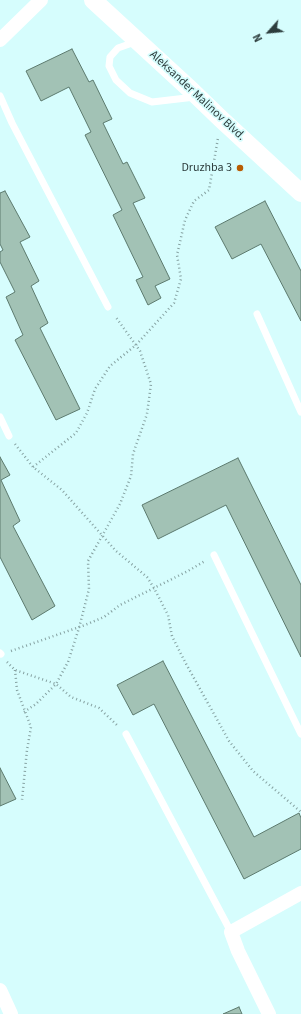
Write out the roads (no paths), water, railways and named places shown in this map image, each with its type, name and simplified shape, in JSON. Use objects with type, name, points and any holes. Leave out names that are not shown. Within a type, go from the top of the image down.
[{"type":"street","points":[[0,40],[41,0]]},
{"type":"street","name":"Aleksander Malinov Blvd.","points":[[92,0],[199,97],[301,194]]},
{"type":"street","points":[[268,1014],[238,951],[231,932],[301,893]]},
{"type":"street","points":[[0,990],[11,1014]]},
{"type":"lane","points":[[137,41],[118,48],[110,57],[109,66],[116,80],[130,93],[152,102],[199,97]]},
{"type":"lane","points":[[0,96],[12,123],[108,307]]},
{"type":"lane","points":[[257,314],[301,412]]},
{"type":"lane","points":[[0,417],[9,436]]},
{"type":"lane","points":[[214,555],[301,734]]},
{"type":"lane","points":[[126,734],[231,932]]},
{"type":"place","name":"Druzhba 3","points":[[240,168]]}]
